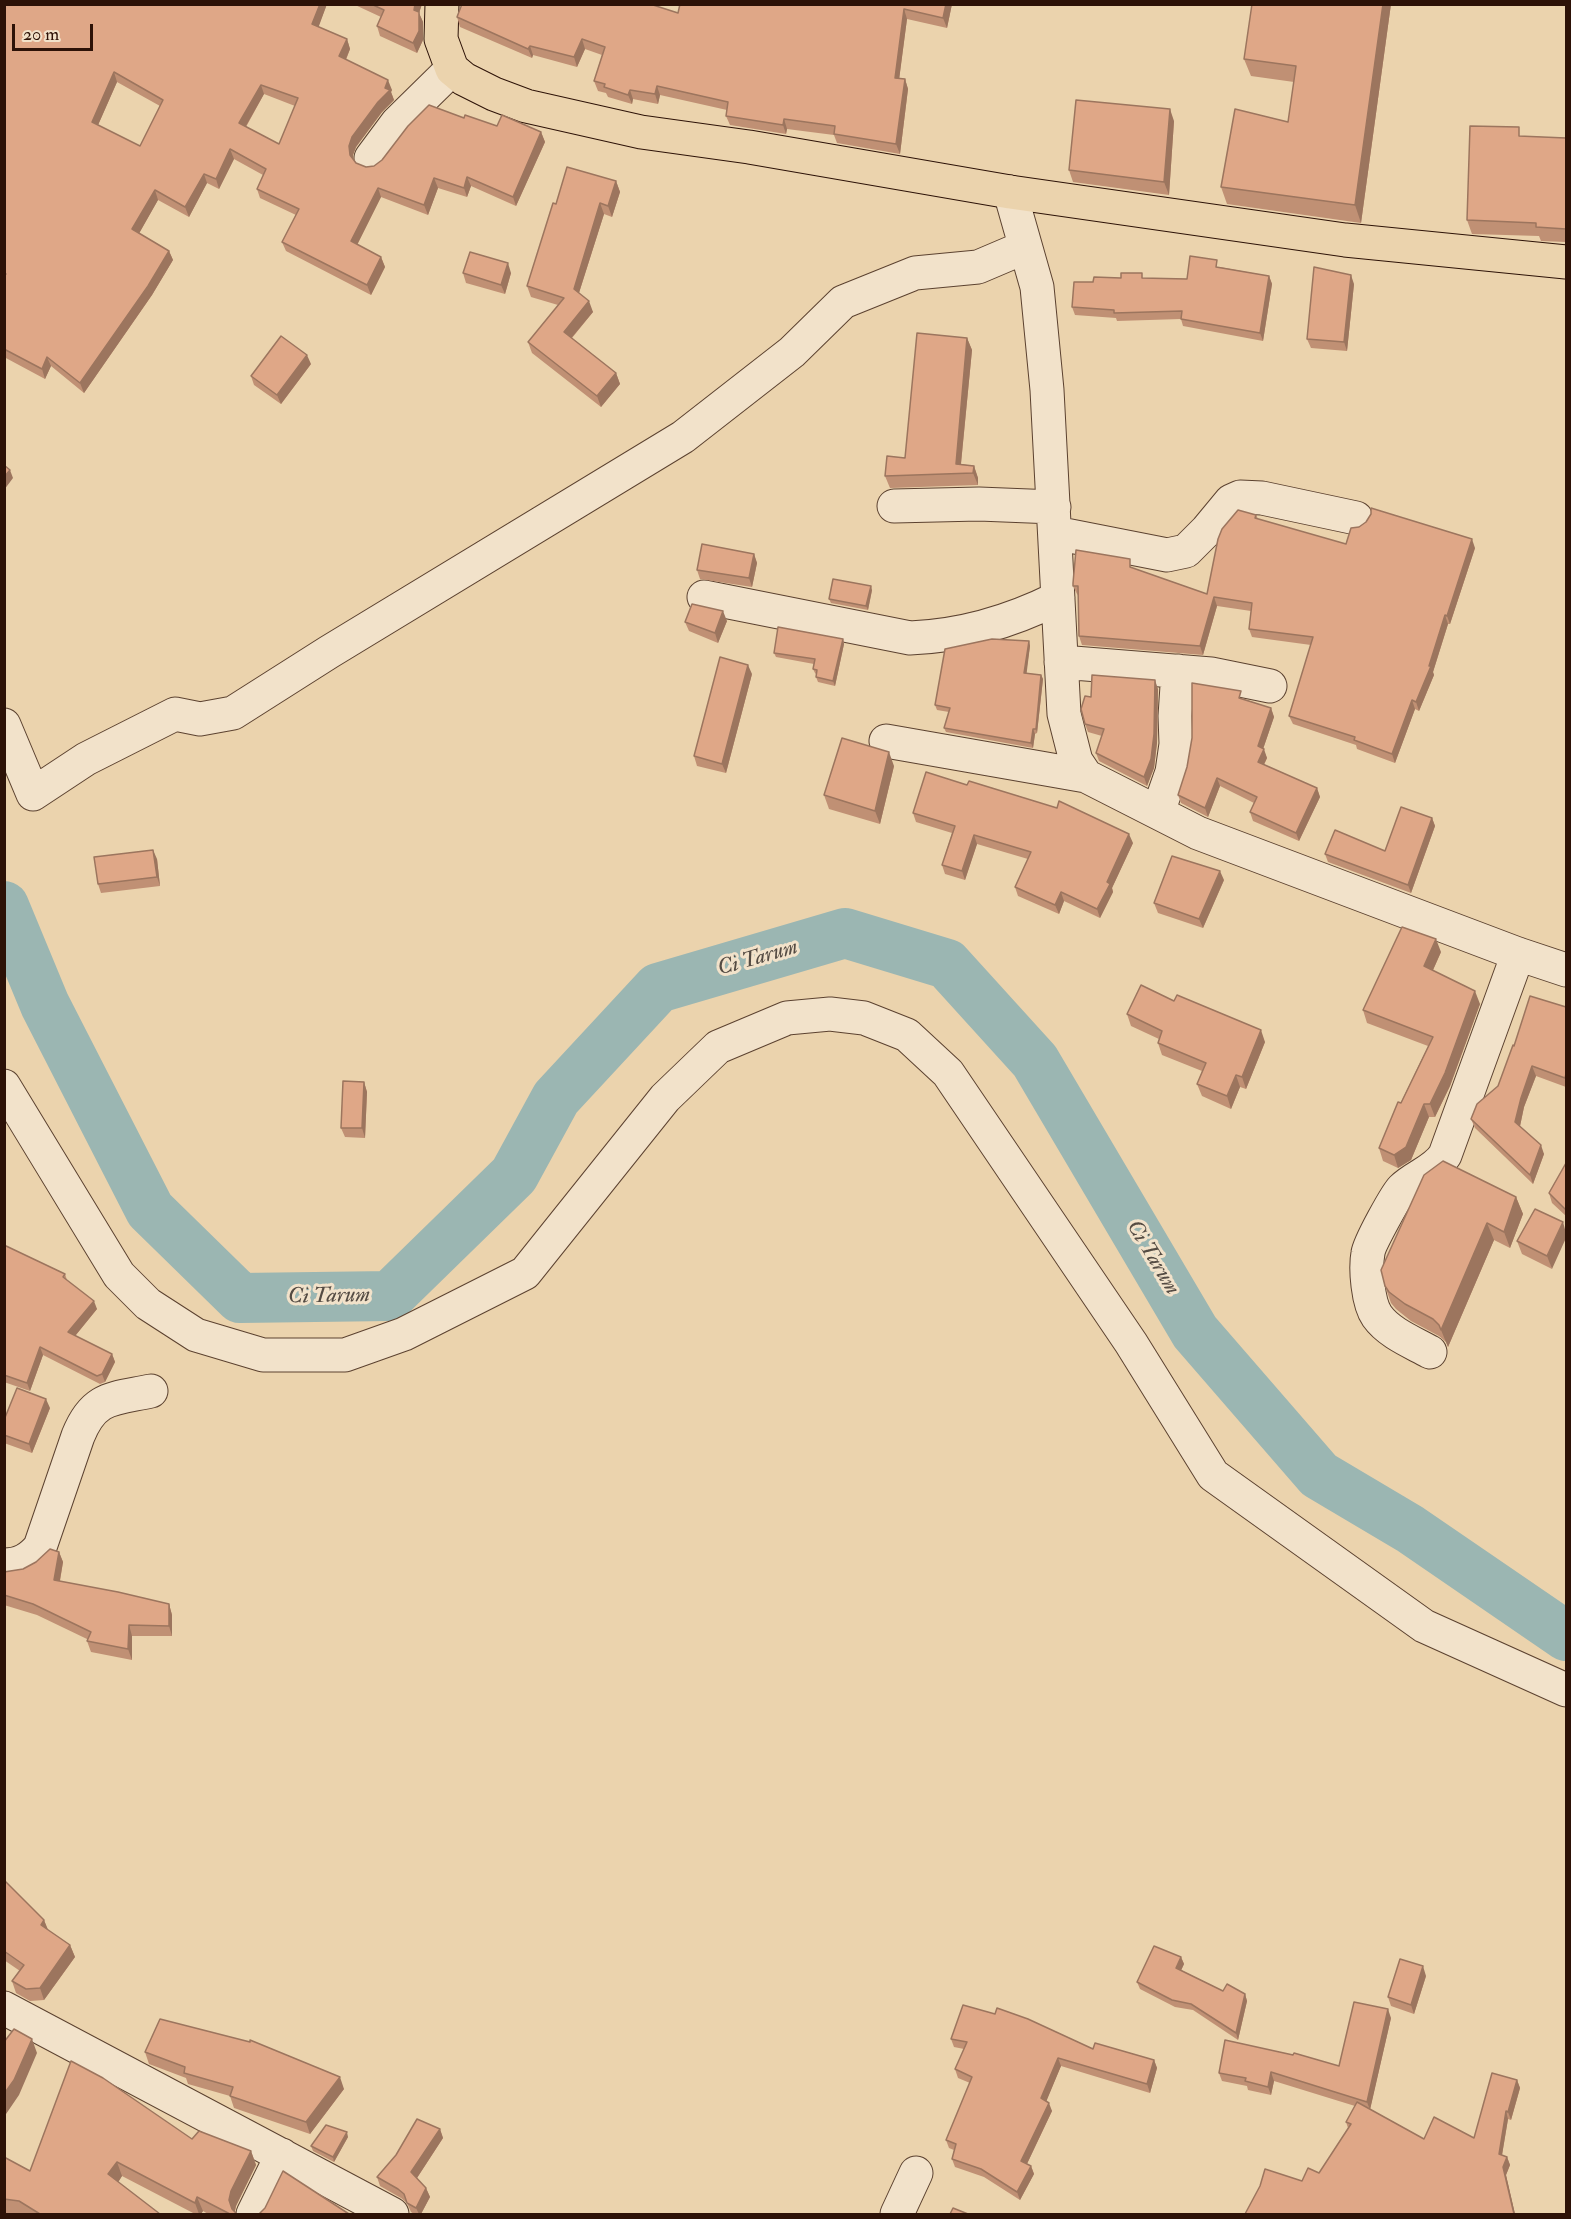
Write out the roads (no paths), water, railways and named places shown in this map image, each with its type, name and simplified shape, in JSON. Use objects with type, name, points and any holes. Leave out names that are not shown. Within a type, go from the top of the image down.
[{"type":"main road","points":[[442,4],[441,39],[452,69],[464,79],[526,106],[641,132],[749,147],[1010,192],[1345,240],[1566,262]]},
{"type":"street","points":[[371,158],[397,123],[452,69]]},
{"type":"street","points":[[1010,192],[1037,287],[1047,390],[1064,714],[1076,761],[1086,776]]},
{"type":"street","points":[[4,725],[33,794],[86,759],[175,714],[200,719],[233,713],[329,652],[683,437],[792,352],[843,302],[915,273],[978,267],[1025,247]]},
{"type":"street","points":[[894,506],[979,504],[1055,520],[1167,555],[1186,551],[1208,530],[1231,501],[1240,497],[1262,498],[1356,518]]},
{"type":"street","points":[[704,597],[910,638],[938,637],[978,628],[1026,614],[1058,598]]},
{"type":"street","points":[[1061,662],[1211,674],[1270,686]]},
{"type":"street","points":[[1158,812],[1172,772],[1176,744],[1178,671]]},
{"type":"street","points":[[886,741],[1086,776],[1209,837],[1566,970]]},
{"type":"street","points":[[1430,1352],[1393,1331],[1377,1315],[1368,1290],[1368,1252],[1400,1190],[1437,1165],[1445,1155],[1518,954]]},
{"type":"street","points":[[4,1086],[119,1275],[148,1304],[196,1335],[263,1355],[345,1354],[404,1334],[525,1273],[665,1098],[718,1047],[787,1018],[830,1014],[864,1018],[907,1035],[948,1073],[1131,1343],[1213,1475],[1424,1626],[1566,1690]]},
{"type":"street","points":[[4,1565],[21,1563],[40,1547],[78,1436],[93,1408],[110,1400],[151,1391]]},
{"type":"street","points":[[4,2008],[392,2214]]},
{"type":"street","points":[[253,2214],[282,2155]]},
{"type":"street","points":[[897,2214],[916,2173]]},
{"type":"waterway","name":"Ci Tarum","points":[[4,906],[45,1005],[150,1210],[240,1298],[390,1296],[514,1175],[556,1098],[658,988],[845,933],[947,964],[1035,1061],[1195,1332],[1319,1475],[1410,1529],[1566,1636]]}]
